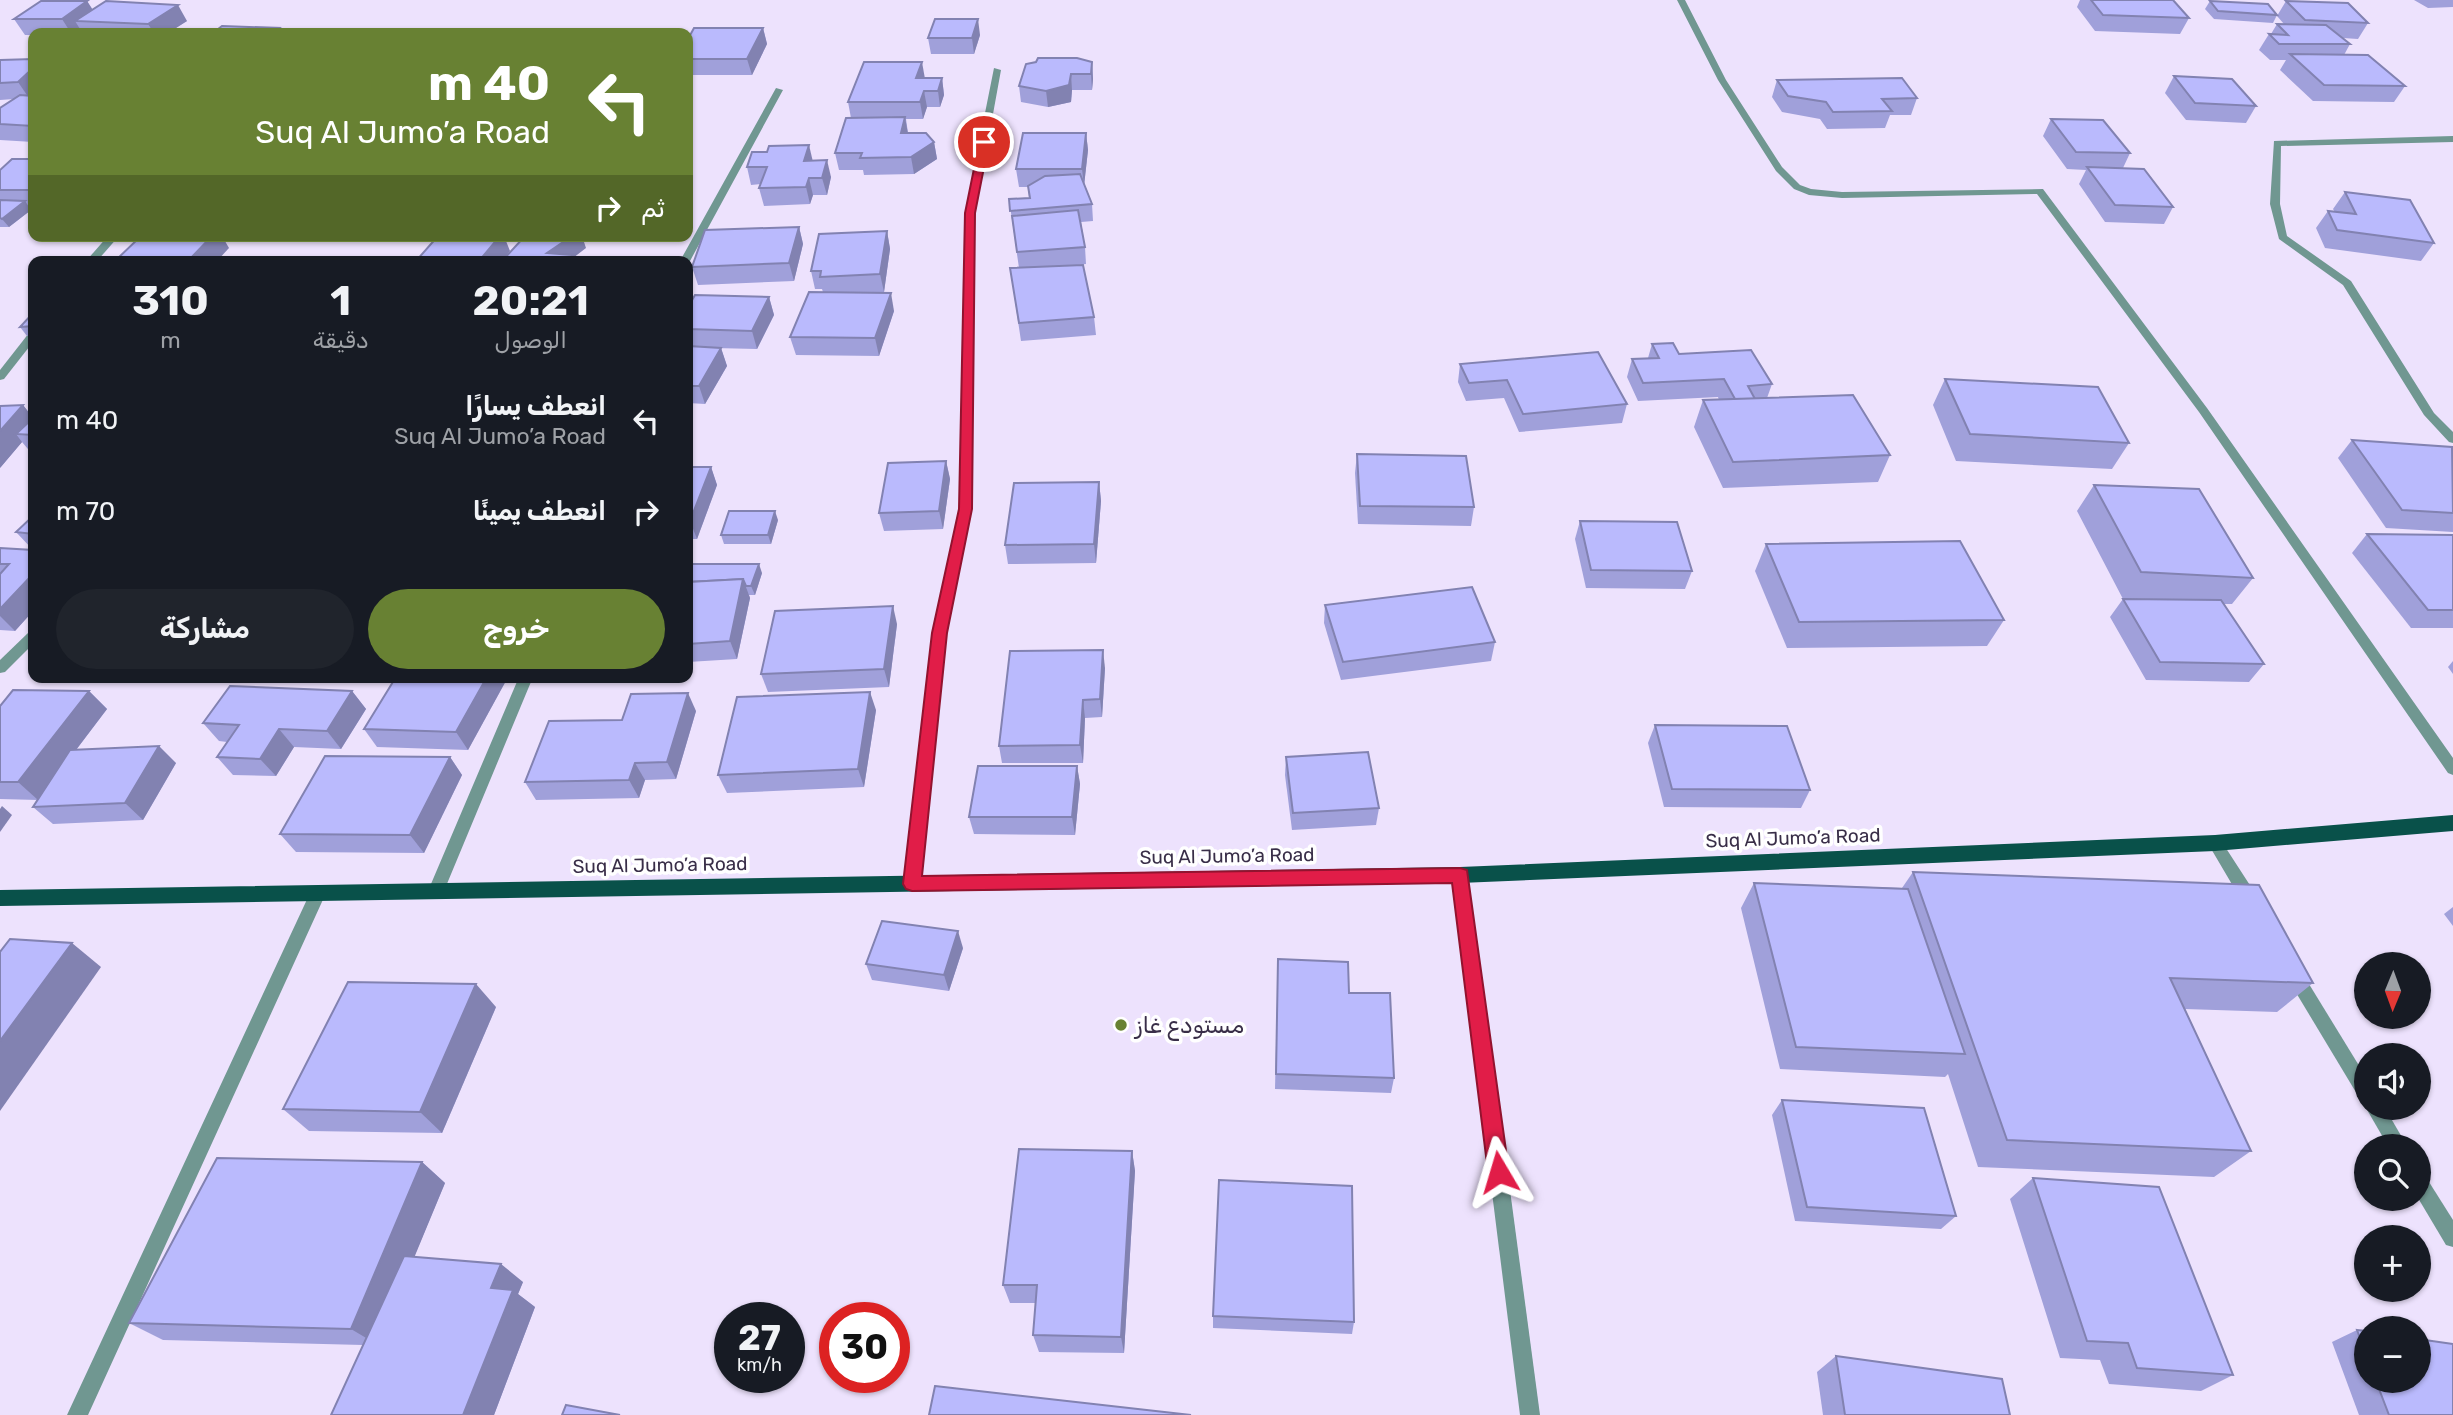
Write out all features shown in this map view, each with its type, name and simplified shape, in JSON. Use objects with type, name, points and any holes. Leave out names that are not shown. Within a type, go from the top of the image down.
[{"type":"main road","name":"Suq Al Jumo’a Road","points":[[0,898],[1460,875],[2215,843],[2453,823]]},
{"type":"street","points":[[1681,0],[1721,80],[1779,169],[1797,187],[1809,192],[1842,195],[2040,191],[2203,410],[2453,769]]},
{"type":"street","points":[[912,884],[940,633],[965,509],[970,213],[997,70]]},
{"type":"street","points":[[688,256],[779,90]]},
{"type":"street","points":[[2453,139],[2277,143],[2274,204],[2282,237],[2347,283],[2430,415],[2453,439]]},
{"type":"street","points":[[96,256],[108,242]]},
{"type":"street","points":[[0,377],[28,341]]},
{"type":"street","points":[[0,668],[28,641]]},
{"type":"street","points":[[436,891],[523,683]]},
{"type":"street","points":[[2215,843],[2258,914]]},
{"type":"street","points":[[1460,875],[1530,1415]]},
{"type":"street","points":[[77,1415],[318,893]]},
{"type":"street","points":[[2287,962],[2354,1073]]},
{"type":"street","points":[[2431,1202],[2453,1238]]},
{"type":"building","points":[[2091,0],[2173,0],[2189,18],[2103,15]]},
{"type":"building","points":[[41,1],[87,1],[62,19],[14,19]]},
{"type":"building","points":[[106,1],[178,5],[148,24],[75,21]]},
{"type":"building","points":[[2210,1],[2268,4],[2277,15],[2218,11]]},
{"type":"building","points":[[2286,1],[2348,3],[2368,23],[2305,20]]},
{"type":"building","points":[[935,19],[978,19],[972,38],[928,38]]},
{"type":"building","points":[[2277,24],[2326,25],[2350,44],[2279,44],[2269,34],[2288,35]]},
{"type":"building","points":[[222,26],[279,28],[219,28]]},
{"type":"building","points":[[763,28],[747,59],[693,59],[693,30]]},
{"type":"building","points":[[2290,54],[2368,55],[2405,86],[2324,85]]},
{"type":"building","points":[[1038,58],[1077,58],[1092,62],[1091,74],[1071,74],[1069,85],[1046,91],[1019,86],[1026,64],[1036,62]]},
{"type":"building","points":[[28,59],[28,73],[18,82],[0,83],[0,60]]},
{"type":"building","points":[[864,62],[922,62],[916,78],[942,78],[938,91],[924,91],[920,102],[848,102]]},
{"type":"building","points":[[2174,76],[2232,79],[2256,106],[2195,103]]},
{"type":"building","points":[[1902,78],[1917,98],[1882,99],[1892,111],[1833,112],[1826,102],[1788,96],[1777,80]]},
{"type":"building","points":[[20,95],[28,96],[28,126],[0,124],[0,108]]},
{"type":"building","points":[[905,117],[901,133],[926,133],[934,142],[911,157],[860,158],[862,153],[835,153],[846,118]]},
{"type":"building","points":[[2051,119],[2103,120],[2130,153],[2076,152]]},
{"type":"building","points":[[1023,133],[1086,133],[1082,169],[1016,169]]},
{"type":"building","points":[[809,145],[804,161],[827,160],[822,178],[809,178],[806,187],[759,188],[767,167],[747,167],[752,152],[767,152],[769,146]]},
{"type":"building","points":[[12,159],[28,159],[28,190],[0,190],[0,170]]},
{"type":"building","points":[[2087,167],[2144,169],[2173,207],[2115,205]]},
{"type":"building","points":[[1080,174],[1092,204],[1010,211],[1009,199],[1030,198],[1028,186],[1045,176]]},
{"type":"building","points":[[2345,192],[2410,200],[2434,243],[2337,230],[2328,211],[2356,214]]},
{"type":"building","points":[[0,200],[25,201],[2,219]]},
{"type":"building","points":[[1078,210],[1085,247],[1017,252],[1012,216]]},
{"type":"building","points":[[799,227],[789,263],[693,267],[705,230]]},
{"type":"building","points":[[887,231],[880,274],[820,277],[821,271],[811,271],[819,234]]},
{"type":"building","points":[[135,242],[206,242],[193,256],[120,256]]},
{"type":"building","points":[[433,242],[495,242],[483,256],[420,256]]},
{"type":"building","points":[[519,242],[563,242],[547,253],[572,255],[571,256],[507,256]]},
{"type":"building","points":[[1083,265],[1094,317],[1019,323],[1010,268]]},
{"type":"building","points":[[809,292],[891,293],[875,338],[790,337]]},
{"type":"building","points":[[695,295],[769,297],[752,331],[693,329]]},
{"type":"building","points":[[28,318],[28,326],[20,327]]},
{"type":"building","points":[[1673,343],[1679,354],[1751,350],[1772,384],[1748,386],[1755,399],[1735,399],[1724,379],[1643,383],[1632,359],[1659,358],[1652,344]]},
{"type":"building","points":[[693,346],[721,348],[699,386],[693,386]]},
{"type":"building","points":[[1598,352],[1627,404],[1523,414],[1507,380],[1469,383],[1460,364]]},
{"type":"building","points":[[1945,379],[2098,387],[2129,443],[1970,434]]},
{"type":"building","points":[[1853,395],[1890,455],[1733,462],[1703,400]]},
{"type":"building","points":[[23,405],[0,431],[0,406]]},
{"type":"building","points":[[28,423],[28,435],[16,434]]},
{"type":"building","points":[[2352,440],[2452,447],[2453,513],[2402,510]]},
{"type":"building","points":[[1357,454],[1466,456],[1474,507],[1360,506]]},
{"type":"building","points":[[946,461],[939,511],[879,513],[888,463]]},
{"type":"building","points":[[693,467],[711,467],[693,513]]},
{"type":"building","points":[[1099,482],[1094,544],[1005,545],[1014,483]]},
{"type":"building","points":[[2094,485],[2199,489],[2253,578],[2141,572]]},
{"type":"building","points":[[729,511],[775,511],[768,535],[721,535]]},
{"type":"building","points":[[28,521],[28,533],[16,532]]},
{"type":"building","points":[[1580,521],[1677,522],[1692,571],[1591,570]]},
{"type":"building","points":[[2367,534],[2453,535],[2453,610],[2428,610]]},
{"type":"building","points":[[1960,541],[2004,620],[1799,622],[1766,544]]},
{"type":"building","points":[[0,548],[28,550],[28,579],[0,609],[0,574],[9,564],[0,564]]},
{"type":"building","points":[[693,564],[759,564],[751,586],[746,586],[743,579],[693,582]]},
{"type":"building","points":[[743,579],[730,641],[693,644],[693,582]]},
{"type":"building","points":[[1472,587],[1495,642],[1343,662],[1325,605]]},
{"type":"building","points":[[2123,599],[2221,600],[2264,664],[2160,662]]},
{"type":"building","points":[[893,606],[884,669],[761,674],[775,611]]},
{"type":"building","points":[[1103,650],[1100,699],[1083,700],[1080,745],[999,746],[1010,651]]},
{"type":"building","points":[[392,683],[484,683],[456,732],[364,729]]},
{"type":"building","points":[[230,686],[352,691],[327,731],[279,729],[260,759],[217,757],[239,725],[203,723]]},
{"type":"building","points":[[13,690],[89,691],[18,782],[0,782],[0,706]]},
{"type":"building","points":[[870,692],[858,769],[718,775],[737,697]]},
{"type":"building","points":[[688,693],[667,762],[635,763],[629,780],[525,782],[549,721],[622,720],[631,694]]},
{"type":"building","points":[[1655,725],[1787,726],[1810,790],[1672,789]]},
{"type":"building","points":[[159,746],[125,803],[33,807],[70,750]]},
{"type":"building","points":[[1368,752],[1379,808],[1293,813],[1286,757]]},
{"type":"building","points":[[325,756],[450,757],[410,835],[280,834]]},
{"type":"building","points":[[978,766],[1077,766],[1072,817],[969,817]]},
{"type":"building","points":[[1913,872],[2259,885],[2313,983],[2170,978],[2251,1151],[2007,1140]]},
{"type":"building","points":[[1754,883],[1908,889],[1965,1054],[1796,1047]]},
{"type":"building","points":[[882,921],[958,931],[944,975],[866,964]]},
{"type":"building","points":[[10,939],[72,943],[0,1041],[0,952]]},
{"type":"building","points":[[1278,959],[1348,962],[1349,993],[1390,993],[1394,1078],[1276,1074]]},
{"type":"building","points":[[348,982],[476,984],[420,1112],[283,1109]]},
{"type":"building","points":[[1782,1100],[1924,1108],[1956,1216],[1807,1207]]},
{"type":"building","points":[[1019,1149],[1132,1151],[1121,1337],[1033,1335],[1037,1285],[1003,1285]]},
{"type":"building","points":[[217,1158],[422,1162],[351,1329],[129,1323]]},
{"type":"building","points":[[2033,1178],[2159,1187],[2233,1375],[2137,1368],[2128,1343],[2087,1341]]},
{"type":"building","points":[[1219,1180],[1352,1186],[1354,1322],[1213,1316]]},
{"type":"building","points":[[404,1256],[501,1264],[491,1288],[513,1290],[463,1415],[331,1415]]},
{"type":"building","points":[[2431,1341],[2453,1344],[2453,1415],[2389,1415],[2381,1393],[2431,1393]]},
{"type":"building","points":[[1836,1356],[2002,1379],[2010,1415],[1845,1415]]},
{"type":"building","points":[[935,1386],[1191,1415],[929,1415]]},
{"type":"building","points":[[566,1405],[620,1415],[562,1415]]},
{"type":"place","name":"مستودع غاز","points":[[1121,1025]]},
{"type":"route","points":[[984,142],[970,213],[965,509],[940,633],[912,884],[1460,875],[1499,1172]]}]
